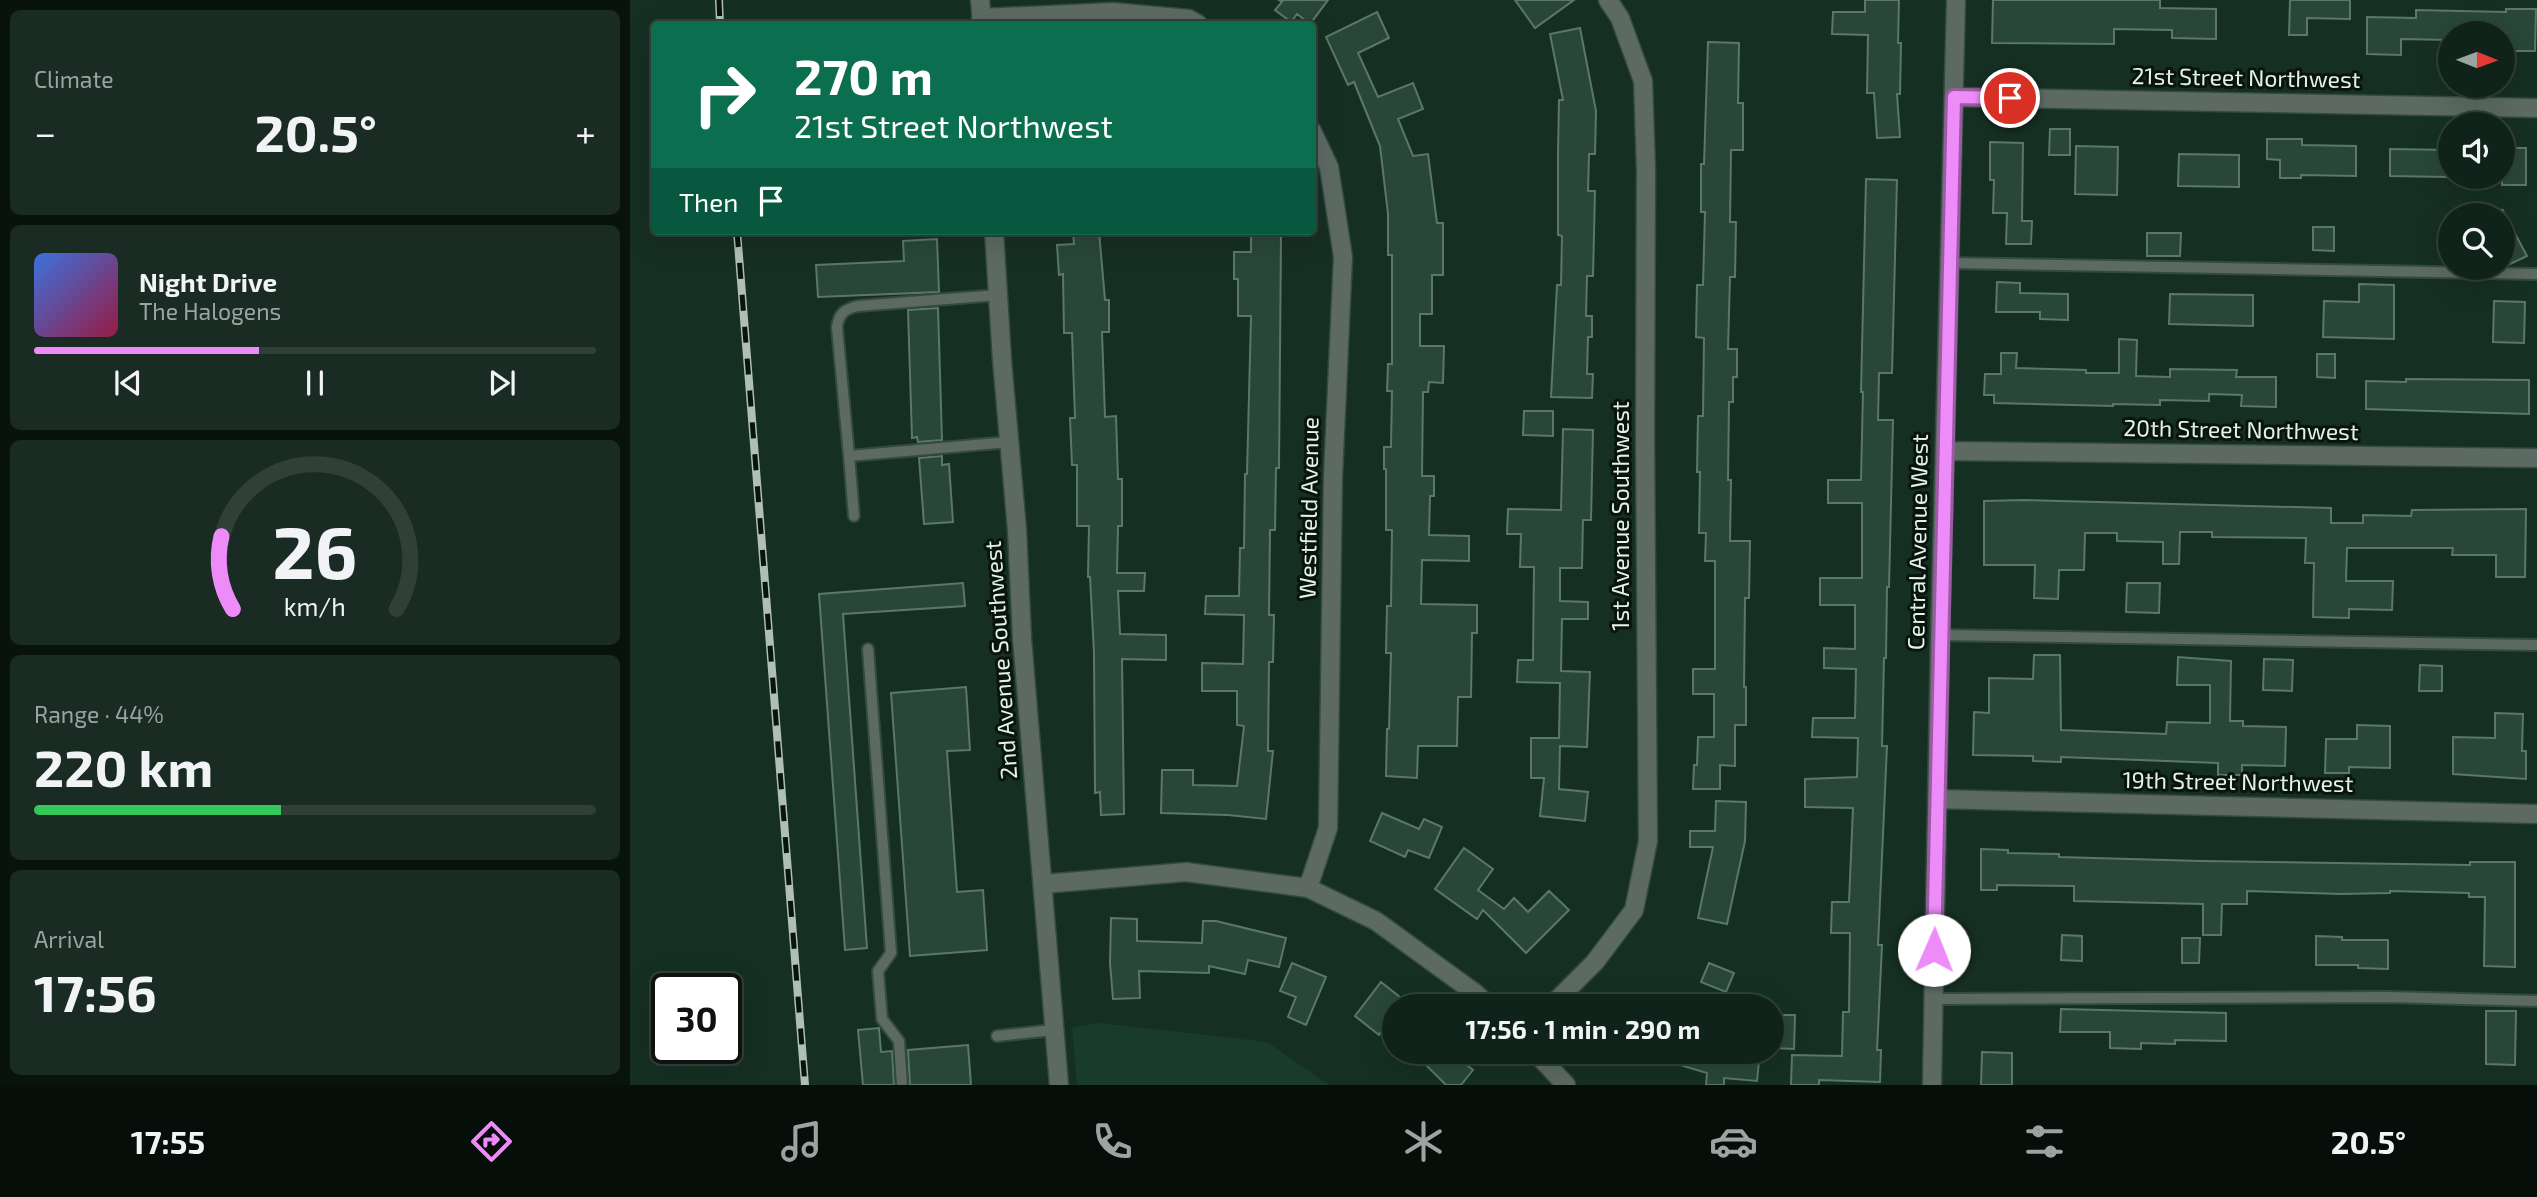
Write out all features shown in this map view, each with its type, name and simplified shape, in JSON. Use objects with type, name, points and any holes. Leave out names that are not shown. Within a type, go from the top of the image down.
[{"type":"street","name":"1st Avenue Southwest","points":[[1563,994],[1595,962],[1634,910],[1647,841],[1646,170],[1643,81],[1620,18],[1608,0]]},
{"type":"street","name":"Central Avenue West","points":[[1932,1085],[1956,0]]},
{"type":"street","points":[[981,14],[1113,12],[1193,21]]},
{"type":"street","name":"21st Street Northwest","points":[[1954,97],[2537,108]]},
{"type":"street","name":"Westfield Avenue","points":[[1308,888],[1328,828],[1333,476],[1342,257],[1329,167],[1316,139]]},
{"type":"street","name":"2nd Avenue Southwest","points":[[994,235],[1059,1085]]},
{"type":"street","name":"20th Street Northwest","points":[[1945,451],[2537,458]]},
{"type":"street","name":"19th Street Northwest","points":[[1937,799],[2537,814]]},
{"type":"street","points":[[1043,884],[1186,872],[1308,888],[1376,921],[1476,994]]},
{"type":"street","points":[[1546,1064],[1566,1085]]},
{"type":"lane","points":[[1950,263],[2537,274]]},
{"type":"lane","points":[[854,516],[838,316],[846,309],[858,306],[998,295]]},
{"type":"lane","points":[[849,456],[1009,442]]},
{"type":"lane","points":[[1940,635],[2537,645]]},
{"type":"lane","points":[[868,649],[891,953],[878,971],[882,1019],[899,1041],[902,1085]]},
{"type":"lane","points":[[1933,999],[2389,997],[2537,1001]]},
{"type":"lane","points":[[997,1036],[1053,1030]]},
{"type":"shaded area","points":[[1099,1023],[1267,1042],[1329,1085],[1077,1085],[1072,1027]]},
{"type":"building","points":[[1279,0],[1328,0],[1312,21],[1306,21],[1297,14],[1290,21],[1275,10],[1282,2]]},
{"type":"building","points":[[1515,0],[1574,0],[1535,28]]},
{"type":"building","points":[[1865,0],[1899,0],[1900,94],[1897,94],[1900,137],[1877,138],[1874,93],[1867,93],[1868,35],[1832,34],[1833,12],[1865,12]]},
{"type":"building","points":[[1993,0],[2160,0],[2160,8],[2216,9],[2216,39],[2172,38],[2172,30],[2114,29],[2114,44],[1992,43]]},
{"type":"building","points":[[2290,0],[2350,0],[2350,19],[2307,18],[2307,35],[2289,35]]},
{"type":"building","points":[[2506,9],[2536,9],[2535,51],[2515,51],[2515,21],[2438,21],[2438,40],[2401,39],[2401,55],[2367,54],[2367,17],[2416,18],[2416,10],[2506,12]]},
{"type":"building","points":[[1377,12],[1389,38],[1358,53],[1378,97],[1413,83],[1423,109],[1398,119],[1413,156],[1428,154],[1437,223],[1443,223],[1443,275],[1432,275],[1432,314],[1420,314],[1420,346],[1444,346],[1443,383],[1429,382],[1428,392],[1423,392],[1422,476],[1434,476],[1434,496],[1430,496],[1429,535],[1469,536],[1469,561],[1422,560],[1421,604],[1477,605],[1477,633],[1472,633],[1471,697],[1458,697],[1457,746],[1418,746],[1417,778],[1386,776],[1391,653],[1386,653],[1387,606],[1391,606],[1392,530],[1386,530],[1384,447],[1391,447],[1392,391],[1387,391],[1388,364],[1392,364],[1392,255],[1388,255],[1388,214],[1380,146],[1354,82],[1348,85],[1326,37]]},
{"type":"building","points":[[1580,28],[1596,111],[1595,154],[1589,154],[1588,191],[1595,191],[1593,276],[1587,276],[1586,316],[1592,316],[1592,337],[1588,337],[1587,374],[1593,374],[1592,398],[1551,397],[1557,285],[1561,285],[1562,236],[1558,235],[1558,154],[1559,100],[1563,100],[1550,34]]},
{"type":"building","points":[[1708,42],[1739,43],[1738,103],[1743,103],[1743,150],[1731,150],[1730,222],[1736,222],[1735,277],[1730,277],[1728,349],[1737,349],[1737,377],[1733,377],[1733,402],[1729,402],[1728,480],[1731,480],[1730,541],[1750,541],[1749,598],[1745,598],[1746,725],[1735,725],[1735,766],[1720,765],[1720,789],[1693,789],[1698,737],[1714,737],[1714,694],[1693,694],[1693,669],[1715,669],[1715,561],[1705,561],[1706,533],[1699,533],[1700,472],[1697,472],[1698,416],[1703,416],[1704,338],[1696,337],[1697,285],[1703,285],[1705,212],[1701,212],[1701,164],[1704,164]]},
{"type":"building","points":[[2050,129],[2070,129],[2070,155],[2049,155]]},
{"type":"building","points":[[2267,139],[2302,139],[2302,145],[2356,146],[2356,176],[2301,175],[2301,178],[2280,178],[2280,160],[2267,159]]},
{"type":"building","points":[[1990,142],[2023,143],[2022,221],[2032,221],[2031,244],[2006,244],[2007,213],[1993,213],[1994,180],[1990,180]]},
{"type":"building","points":[[2076,146],[2118,147],[2117,195],[2075,194]]},
{"type":"building","points":[[2515,148],[2526,148],[2526,185],[2515,185]]},
{"type":"building","points":[[2390,149],[2438,150],[2438,177],[2390,176]]},
{"type":"building","points":[[2179,154],[2239,155],[2239,187],[2178,186]]},
{"type":"building","points":[[1866,179],[1897,180],[1892,373],[1879,373],[1878,420],[1893,420],[1882,746],[1887,746],[1878,945],[1882,945],[1877,1050],[1881,1050],[1880,1082],[1819,1080],[1819,1085],[1791,1085],[1792,1055],[1842,1056],[1843,1012],[1849,1012],[1850,933],[1831,933],[1832,902],[1849,902],[1853,808],[1805,807],[1805,779],[1857,777],[1858,738],[1812,737],[1813,718],[1855,718],[1856,669],[1824,668],[1824,648],[1855,649],[1855,605],[1820,605],[1820,578],[1862,578],[1862,503],[1828,503],[1828,480],[1861,480]]},
{"type":"building","points":[[2313,227],[2334,227],[2334,251],[2313,250]]},
{"type":"building","points":[[2147,233],[2181,233],[2180,256],[2147,256]]},
{"type":"building","points":[[2515,233],[2527,256],[2515,262]]},
{"type":"building","points":[[1073,235],[1099,235],[1105,300],[1109,300],[1109,332],[1102,332],[1105,417],[1116,416],[1118,479],[1122,479],[1122,526],[1118,526],[1117,573],[1145,573],[1144,591],[1118,591],[1120,634],[1166,635],[1166,660],[1122,659],[1124,814],[1101,815],[1100,792],[1095,793],[1094,653],[1088,577],[1089,526],[1077,526],[1077,465],[1072,465],[1070,418],[1075,418],[1072,333],[1064,333],[1063,274],[1059,275],[1057,245],[1074,244]]},
{"type":"building","points":[[1251,235],[1281,235],[1279,468],[1276,468],[1275,530],[1270,530],[1269,615],[1274,615],[1273,662],[1269,662],[1268,751],[1273,751],[1266,819],[1161,813],[1162,770],[1193,770],[1193,785],[1237,786],[1244,726],[1237,725],[1237,691],[1202,691],[1202,663],[1243,664],[1244,615],[1205,614],[1206,596],[1239,596],[1240,548],[1244,548],[1251,316],[1238,316],[1238,279],[1234,279],[1234,252],[1251,252]]},
{"type":"building","points":[[937,239],[939,292],[818,297],[816,265],[904,261],[903,241]]},
{"type":"building","points":[[1997,282],[2020,283],[2020,293],[2068,294],[2068,320],[2040,319],[2040,312],[1996,312]]},
{"type":"building","points":[[2359,284],[2394,285],[2394,339],[2323,337],[2324,301],[2359,302]]},
{"type":"building","points":[[2170,294],[2253,295],[2253,326],[2169,324]]},
{"type":"building","points":[[2494,301],[2525,302],[2524,343],[2493,342]]},
{"type":"building","points":[[938,308],[942,440],[918,442],[917,437],[912,438],[908,310]]},
{"type":"building","points":[[2119,339],[2137,340],[2136,376],[2170,377],[2170,369],[2237,370],[2236,377],[2276,377],[2276,407],[2241,406],[2242,395],[2209,394],[2209,401],[2160,400],[2160,405],[2113,406],[1994,403],[1994,395],[1984,395],[1985,374],[2001,374],[2001,353],[2017,353],[2016,368],[2119,373]]},
{"type":"building","points":[[2317,354],[2335,354],[2335,378],[2317,377]]},
{"type":"building","points":[[2406,379],[2529,380],[2529,414],[2366,409],[2366,381],[2406,382]]},
{"type":"building","points":[[1524,411],[1553,411],[1553,436],[1523,435]]},
{"type":"building","points":[[1563,429],[1593,430],[1591,520],[1583,520],[1582,568],[1560,568],[1560,601],[1588,602],[1588,619],[1562,619],[1561,671],[1590,672],[1587,747],[1560,746],[1559,789],[1588,792],[1585,821],[1540,816],[1544,778],[1531,778],[1531,738],[1559,738],[1560,683],[1517,682],[1518,660],[1533,660],[1534,567],[1520,567],[1521,534],[1507,534],[1508,509],[1561,510]]},
{"type":"building","points":[[942,456],[942,465],[949,464],[953,522],[924,524],[919,458]]},
{"type":"building","points":[[1984,501],[2331,508],[2331,523],[2363,523],[2363,515],[2411,516],[2412,510],[2526,509],[2525,577],[2496,577],[2496,555],[2452,555],[2453,548],[2347,548],[2346,581],[2393,581],[2392,610],[2349,609],[2349,618],[2313,617],[2314,563],[2305,563],[2306,538],[2212,537],[2212,532],[2180,532],[2179,564],[2163,564],[2163,542],[2117,541],[2117,533],[2085,533],[2084,570],[2059,570],[2058,599],[2034,598],[2035,565],[1984,565]]},
{"type":"building","points":[[963,583],[965,606],[843,614],[867,948],[845,950],[819,594]]},
{"type":"building","points":[[2127,583],[2160,583],[2159,613],[2126,612]]},
{"type":"building","points":[[2034,655],[2060,655],[2061,730],[2166,734],[2167,722],[2210,723],[2210,685],[2177,685],[2178,657],[2231,661],[2230,721],[2243,721],[2243,726],[2286,727],[2285,766],[2242,765],[2242,775],[2218,775],[2218,763],[2061,757],[2061,762],[2033,761],[2033,756],[1973,755],[1974,712],[1989,713],[1989,678],[2033,679]]},
{"type":"building","points":[[2264,659],[2293,660],[2292,691],[2263,690]]},
{"type":"building","points":[[2420,665],[2442,666],[2442,691],[2419,691]]},
{"type":"building","points":[[966,687],[970,750],[947,751],[957,892],[983,890],[987,950],[910,956],[891,693]]},
{"type":"building","points":[[2495,713],[2523,714],[2522,751],[2526,751],[2526,779],[2453,774],[2453,737],[2495,738]]},
{"type":"building","points":[[2357,725],[2390,726],[2390,768],[2349,767],[2349,773],[2325,773],[2326,739],[2357,739]]},
{"type":"building","points":[[1716,801],[1746,802],[1745,841],[1727,924],[1698,918],[1713,847],[1690,847],[1690,831],[1715,831]]},
{"type":"building","points":[[1382,813],[1419,829],[1424,819],[1442,827],[1429,858],[1408,850],[1405,857],[1370,841]]},
{"type":"building","points":[[1464,848],[1493,869],[1478,890],[1504,909],[1514,898],[1528,912],[1549,891],[1569,910],[1526,953],[1483,910],[1477,919],[1435,889]]},
{"type":"building","points":[[1981,849],[2008,850],[2008,853],[2059,854],[2059,857],[2201,861],[2470,865],[2470,862],[2515,862],[2515,967],[2484,966],[2485,897],[2469,897],[2469,893],[2390,891],[2341,894],[2247,891],[2247,904],[2222,904],[2221,935],[2203,935],[2203,904],[2074,901],[2074,886],[1997,885],[1997,890],[1981,890]]},
{"type":"building","points":[[1111,918],[1137,919],[1137,941],[1202,943],[1203,921],[1216,921],[1286,938],[1279,967],[1248,960],[1245,974],[1209,966],[1209,973],[1139,971],[1140,998],[1113,999],[1110,963]]},
{"type":"building","points":[[2062,935],[2082,936],[2082,961],[2061,960]]},
{"type":"building","points":[[2316,936],[2342,937],[2342,940],[2388,940],[2388,969],[2358,968],[2358,965],[2316,965]]},
{"type":"building","points":[[2182,938],[2200,938],[2199,963],[2182,963]]},
{"type":"building","points":[[1292,963],[1326,977],[1306,1025],[1288,1017],[1296,997],[1280,991]]},
{"type":"building","points":[[1709,963],[1734,973],[1726,992],[1701,982]]},
{"type":"building","points":[[1381,982],[1396,994],[1382,994],[1382,1035],[1355,1016]]},
{"type":"building","points":[[2061,1009],[2226,1013],[2226,1041],[2175,1040],[2175,1044],[2141,1043],[2141,1049],[2110,1048],[2110,1032],[2060,1032]]},
{"type":"building","points":[[2486,1011],[2516,1011],[2515,1065],[2486,1064]]},
{"type":"building","points":[[1784,1015],[1795,1015],[1794,1049],[1784,1049]]},
{"type":"building","points":[[879,1028],[881,1052],[892,1051],[894,1085],[863,1085],[858,1030]]},
{"type":"building","points":[[968,1045],[971,1085],[910,1085],[908,1050]]},
{"type":"building","points":[[1982,1052],[2012,1053],[2012,1085],[1981,1085]]},
{"type":"building","points":[[1425,1064],[1465,1064],[1473,1070],[1461,1085],[1446,1085]]},
{"type":"building","points":[[1677,1064],[1759,1064],[1757,1081],[1724,1078],[1724,1085],[1706,1085],[1707,1073]]},
{"type":"railway","points":[[719,0],[720,21]]},
{"type":"railway","points":[[737,235],[805,1085]]},
{"type":"route","points":[[1934,950],[1954,97],[2010,98]]}]
